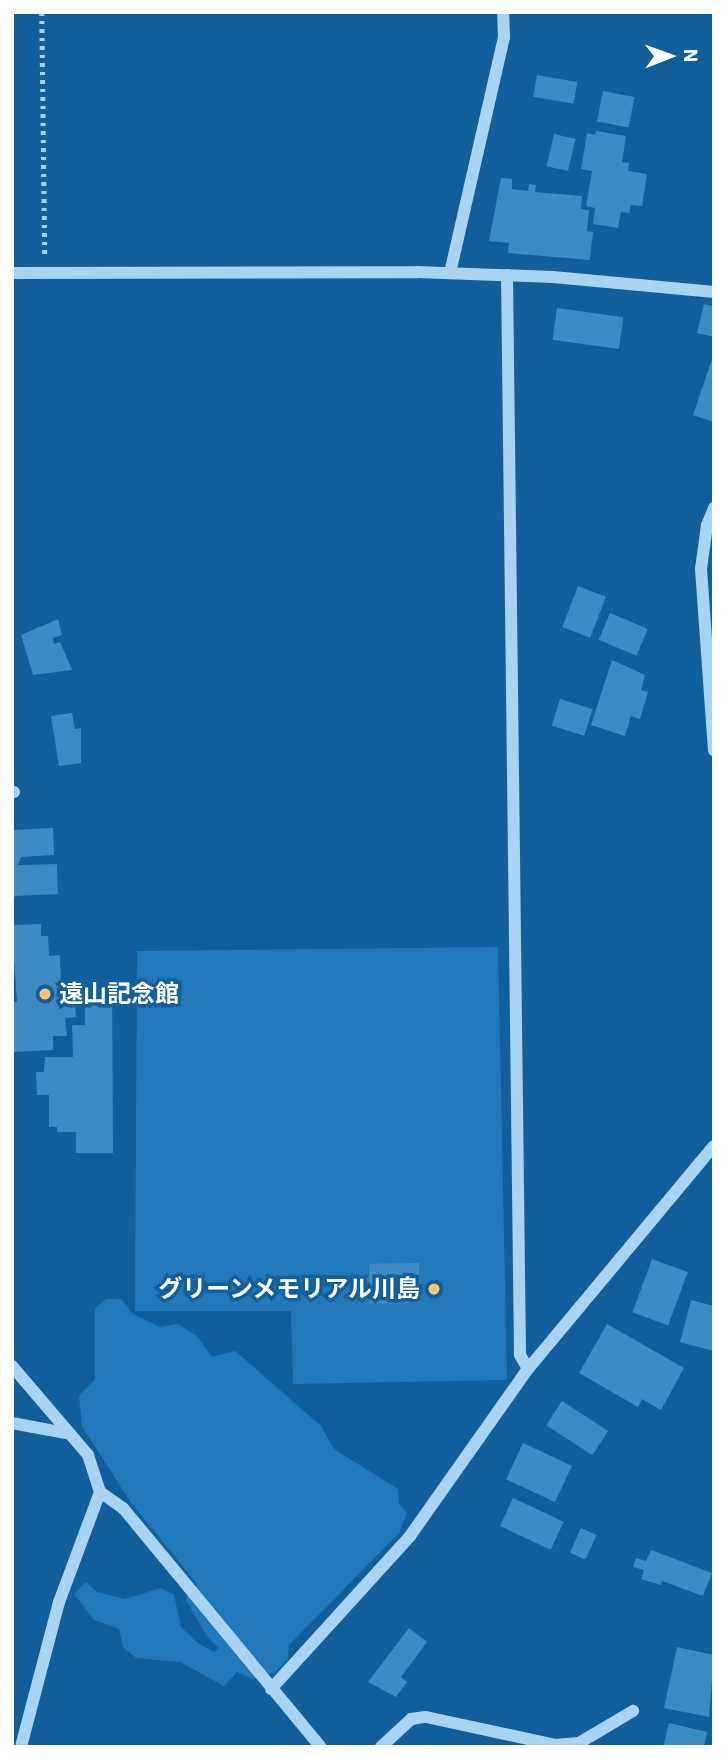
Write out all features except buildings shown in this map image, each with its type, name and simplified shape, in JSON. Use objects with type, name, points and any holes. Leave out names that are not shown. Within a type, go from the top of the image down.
[{"type":"street","points":[[450,273],[504,37],[503,12]]},
{"type":"street","points":[[12,273],[450,273],[714,292]]},
{"type":"street","points":[[507,275],[520,1355],[528,1369]]},
{"type":"street","points":[[714,508],[706,525],[714,751]]},
{"type":"street","points":[[271,1689],[410,1536],[528,1369],[714,1146]]},
{"type":"street","points":[[12,1366],[88,1455],[100,1492],[123,1508],[321,1747]]},
{"type":"street","points":[[12,1423],[70,1433]]},
{"type":"street","points":[[21,1747],[59,1602],[100,1492]]},
{"type":"street","points":[[381,1747],[411,1719],[426,1717],[555,1745],[579,1743],[633,1711]]},
{"type":"path","points":[[42,12],[46,273]]},
{"type":"shaded area","points":[[498,947],[507,1380],[293,1384],[291,1311],[135,1311],[137,951]]},
{"type":"shaded area","points":[[106,1299],[121,1299],[133,1314],[160,1327],[178,1324],[197,1336],[212,1357],[235,1351],[321,1426],[334,1449],[398,1489],[399,1503],[407,1513],[399,1533],[289,1645],[288,1659],[275,1672],[253,1679],[237,1672],[224,1686],[180,1662],[136,1658],[123,1647],[119,1629],[94,1620],[74,1594],[86,1582],[97,1592],[125,1599],[161,1588],[174,1595],[181,1627],[198,1643],[214,1652],[219,1648],[206,1635],[186,1600],[188,1594],[195,1594],[197,1584],[129,1500],[82,1426],[79,1396],[95,1379],[95,1309]]},
{"type":"place","name":"遠山記念館","points":[[45,994]]},
{"type":"place","name":"グリーンメモリアル川島","points":[[434,1289]]}]
